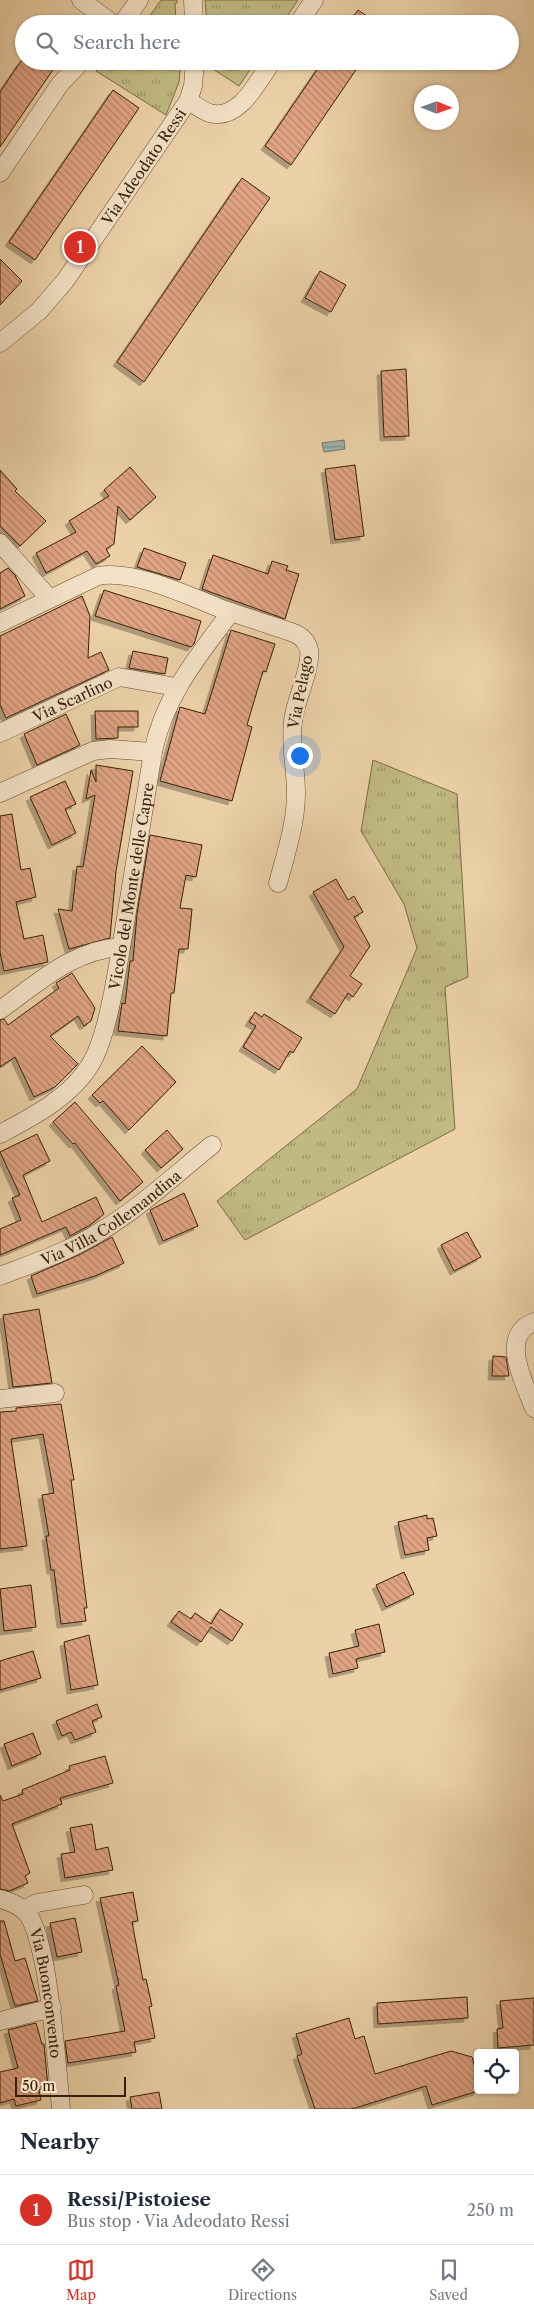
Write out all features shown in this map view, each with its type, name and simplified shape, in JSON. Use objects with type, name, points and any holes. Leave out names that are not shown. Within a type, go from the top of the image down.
[{"type":"street","points":[[81,0],[102,15]]},
{"type":"street","points":[[129,15],[140,0]]},
{"type":"street","points":[[193,0],[194,15]]},
{"type":"street","points":[[304,15],[314,0]]},
{"type":"street","points":[[0,173],[60,84],[73,70]]},
{"type":"street","points":[[194,70],[193,86],[188,101],[210,113],[229,112],[244,101],[266,70]]},
{"type":"street","name":"Via Adeodato Ressi","points":[[0,342],[40,311],[65,280],[188,101]]},
{"type":"street","points":[[0,543],[49,598]]},
{"type":"street","points":[[0,623],[98,576],[120,574],[231,612]]},
{"type":"street","name":"Vicolo del Monte delle Capre","points":[[0,1134],[27,1119],[62,1095],[92,1064],[101,1040],[121,947],[152,752],[160,722],[176,688],[231,612]]},
{"type":"street","name":"Via Pelago","points":[[231,612],[296,634],[304,640],[309,650],[309,660],[293,722],[292,742],[296,792],[294,822],[278,883]]},
{"type":"street","name":"Via Scarlino","points":[[0,732],[119,677],[176,688]]},
{"type":"street","points":[[0,793],[93,751],[110,749],[152,752]]},
{"type":"street","points":[[0,1010],[55,970],[77,957],[95,950],[121,947]]},
{"type":"street","name":"Via Villa Collemandina","points":[[0,1276],[64,1250],[100,1232],[130,1211],[212,1145]]},
{"type":"street","points":[[534,1322],[522,1329],[516,1346],[518,1363],[534,1408]]},
{"type":"street","points":[[0,1399],[55,1393]]},
{"type":"street","name":"Via Buonconvento","points":[[24,1910],[37,1903],[84,1894]]},
{"type":"street","name":"Via Buonconvento","points":[[0,1899],[13,1903],[24,1910],[33,1924],[38,1939],[52,2008],[61,2109]]},
{"type":"street","points":[[0,2021],[52,2008]]},
{"type":"green space","points":[[161,0],[177,0],[177,3],[175,3],[176,15],[150,15]]},
{"type":"green space","points":[[205,0],[298,0],[288,15],[206,15]]},
{"type":"green space","points":[[180,70],[179,82],[166,115],[96,71]]},
{"type":"green space","points":[[215,70],[250,70],[239,86]]},
{"type":"green space","points":[[373,760],[457,794],[468,977],[445,987],[455,1129],[245,1240],[217,1201],[357,1089],[417,948],[404,904],[361,831]]},
{"type":"water","points":[[344,440],[345,449],[324,452],[322,443]]},
{"type":"building","points":[[358,10],[365,15],[354,15]]},
{"type":"building","points":[[15,70],[53,70],[0,147],[0,92]]},
{"type":"building","points":[[317,70],[356,70],[291,165],[265,146]]},
{"type":"building","points":[[113,90],[139,108],[35,260],[9,242]]},
{"type":"building","points":[[242,178],[270,198],[144,382],[117,362]]},
{"type":"building","points":[[0,259],[22,281],[0,305]]},
{"type":"building","points":[[320,271],[346,285],[331,312],[305,298]]},
{"type":"building","points":[[406,369],[409,436],[384,437],[381,371]]},
{"type":"building","points":[[355,465],[364,536],[335,540],[325,469]]},
{"type":"building","points":[[130,467],[156,497],[130,520],[118,506],[114,544],[106,549],[110,556],[96,564],[87,551],[46,573],[36,553],[76,532],[69,521],[109,496],[104,490]]},
{"type":"building","points":[[0,470],[17,489],[15,491],[46,521],[20,546],[0,526]]},
{"type":"building","points":[[144,548],[186,563],[180,580],[137,567]]},
{"type":"building","points":[[213,555],[268,574],[272,561],[288,566],[286,570],[299,574],[285,619],[202,589]]},
{"type":"building","points":[[8,568],[15,575],[25,596],[0,609],[0,573]]},
{"type":"building","points":[[104,590],[201,621],[194,644],[191,647],[95,616]]},
{"type":"building","points":[[82,596],[90,616],[88,658],[101,652],[109,670],[6,718],[0,705],[0,636]]},
{"type":"building","points":[[231,630],[275,644],[266,672],[263,671],[247,725],[252,727],[232,801],[160,781],[180,707],[205,714]]},
{"type":"building","points":[[133,651],[168,658],[165,674],[129,668]]},
{"type":"building","points":[[95,711],[138,711],[138,727],[118,727],[118,738],[96,739]]},
{"type":"building","points":[[66,714],[80,745],[37,765],[24,734]]},
{"type":"building","points":[[96,765],[133,771],[116,871],[110,938],[69,949],[58,909],[72,911],[77,866],[83,867],[95,795],[86,799],[91,770],[96,782]]},
{"type":"building","points":[[65,781],[76,804],[65,809],[76,833],[52,845],[30,797]]},
{"type":"building","points":[[12,814],[21,870],[30,868],[36,897],[16,902],[24,939],[43,935],[48,962],[4,971],[0,952],[0,816]]},
{"type":"building","points":[[150,835],[202,845],[196,877],[186,875],[180,908],[192,909],[188,949],[179,949],[174,993],[171,993],[167,1036],[118,1031],[122,1003],[125,1004],[130,961],[133,961],[137,914]]},
{"type":"building","points":[[336,879],[348,900],[354,896],[363,912],[354,917],[370,946],[350,976],[362,984],[353,997],[348,993],[335,1014],[310,998],[344,947],[313,892]]},
{"type":"building","points":[[72,973],[95,1008],[91,1021],[84,1026],[78,1016],[50,1036],[78,1064],[55,1087],[34,1097],[15,1057],[0,1067],[0,1020],[4,1019],[8,1025],[59,988],[56,983]]},
{"type":"building","points":[[255,1012],[262,1017],[264,1014],[302,1038],[293,1053],[290,1051],[279,1070],[243,1047],[256,1026],[249,1022]]},
{"type":"building","points":[[142,1046],[176,1082],[129,1130],[103,1101],[100,1103],[92,1095]]},
{"type":"building","points":[[75,1102],[143,1182],[120,1201],[75,1143],[73,1144],[53,1122]]},
{"type":"building","points":[[167,1130],[183,1149],[161,1168],[145,1150]]},
{"type":"building","points":[[37,1134],[50,1161],[23,1175],[42,1222],[96,1197],[104,1214],[90,1225],[70,1236],[66,1227],[0,1255],[0,1229],[21,1220],[12,1198],[20,1195],[0,1152]]},
{"type":"building","points":[[184,1193],[198,1226],[163,1241],[150,1210]]},
{"type":"building","points":[[467,1232],[481,1257],[454,1271],[441,1245]]},
{"type":"building","points":[[112,1237],[124,1263],[95,1276],[37,1294],[31,1276],[81,1254]]},
{"type":"building","points":[[39,1309],[52,1383],[13,1387],[3,1315]]},
{"type":"building","points":[[493,1356],[506,1357],[509,1376],[492,1376]]},
{"type":"building","points":[[61,1404],[74,1480],[71,1480],[87,1608],[84,1608],[86,1621],[61,1624],[54,1570],[51,1570],[46,1536],[49,1536],[42,1495],[54,1493],[43,1434],[11,1439],[27,1546],[0,1549],[0,1412],[16,1411],[16,1408]]},
{"type":"building","points":[[427,1515],[427,1519],[433,1518],[437,1536],[427,1538],[429,1550],[405,1555],[398,1522]]},
{"type":"building","points":[[404,1572],[414,1594],[386,1607],[376,1585]]},
{"type":"building","points":[[31,1585],[36,1627],[4,1631],[0,1589]]},
{"type":"building","points":[[220,1609],[243,1624],[232,1641],[211,1627],[201,1642],[171,1622],[179,1611],[191,1619],[195,1613],[211,1624]]},
{"type":"building","points":[[379,1624],[385,1652],[356,1659],[358,1668],[333,1674],[329,1653],[359,1646],[355,1630]]},
{"type":"building","points":[[89,1635],[98,1685],[71,1690],[64,1642]]},
{"type":"building","points":[[33,1651],[41,1678],[0,1690],[0,1661]]},
{"type":"building","points":[[97,1704],[102,1717],[92,1721],[96,1732],[75,1740],[71,1732],[62,1736],[56,1721]]},
{"type":"building","points":[[33,1733],[41,1754],[12,1766],[4,1744]]},
{"type":"building","points":[[105,1756],[113,1783],[60,1798],[62,1804],[12,1824],[30,1873],[25,1876],[28,1883],[9,1891],[0,1889],[0,1795],[3,1801],[23,1794],[22,1790],[70,1770],[69,1766]]},
{"type":"building","points":[[92,1824],[96,1850],[108,1847],[113,1870],[65,1878],[61,1854],[75,1852],[70,1828]]},
{"type":"building","points":[[133,1892],[138,1921],[132,1922],[143,1980],[146,1979],[152,2006],[149,2007],[155,2038],[134,2042],[136,2052],[68,2063],[65,2041],[125,2031],[116,1986],[119,1985],[100,1898]]},
{"type":"building","points":[[75,1918],[82,1952],[57,1957],[50,1923]]},
{"type":"building","points":[[0,1921],[4,1921],[15,1961],[25,1958],[38,2001],[15,2006],[0,1954]]},
{"type":"building","points":[[467,1997],[468,2018],[378,2024],[377,2003]]},
{"type":"building","points":[[534,1998],[534,2045],[498,2048],[497,2029],[503,2028],[500,2001]]},
{"type":"building","points":[[349,2018],[355,2039],[364,2036],[375,2074],[451,2051],[472,2057],[474,2064],[474,2092],[432,2105],[426,2086],[352,2109],[315,2109],[297,2056],[302,2054],[296,2034]]},
{"type":"building","points":[[36,2023],[42,2044],[44,2044],[48,2087],[39,2090],[41,2100],[16,2106],[14,2099],[0,2103],[0,2072],[18,2068],[8,2030]]},
{"type":"building","points":[[159,2092],[162,2109],[132,2109],[130,2097]]},
{"type":"place","name":"Ressi/Pistoiese","points":[[80,247]]}]
